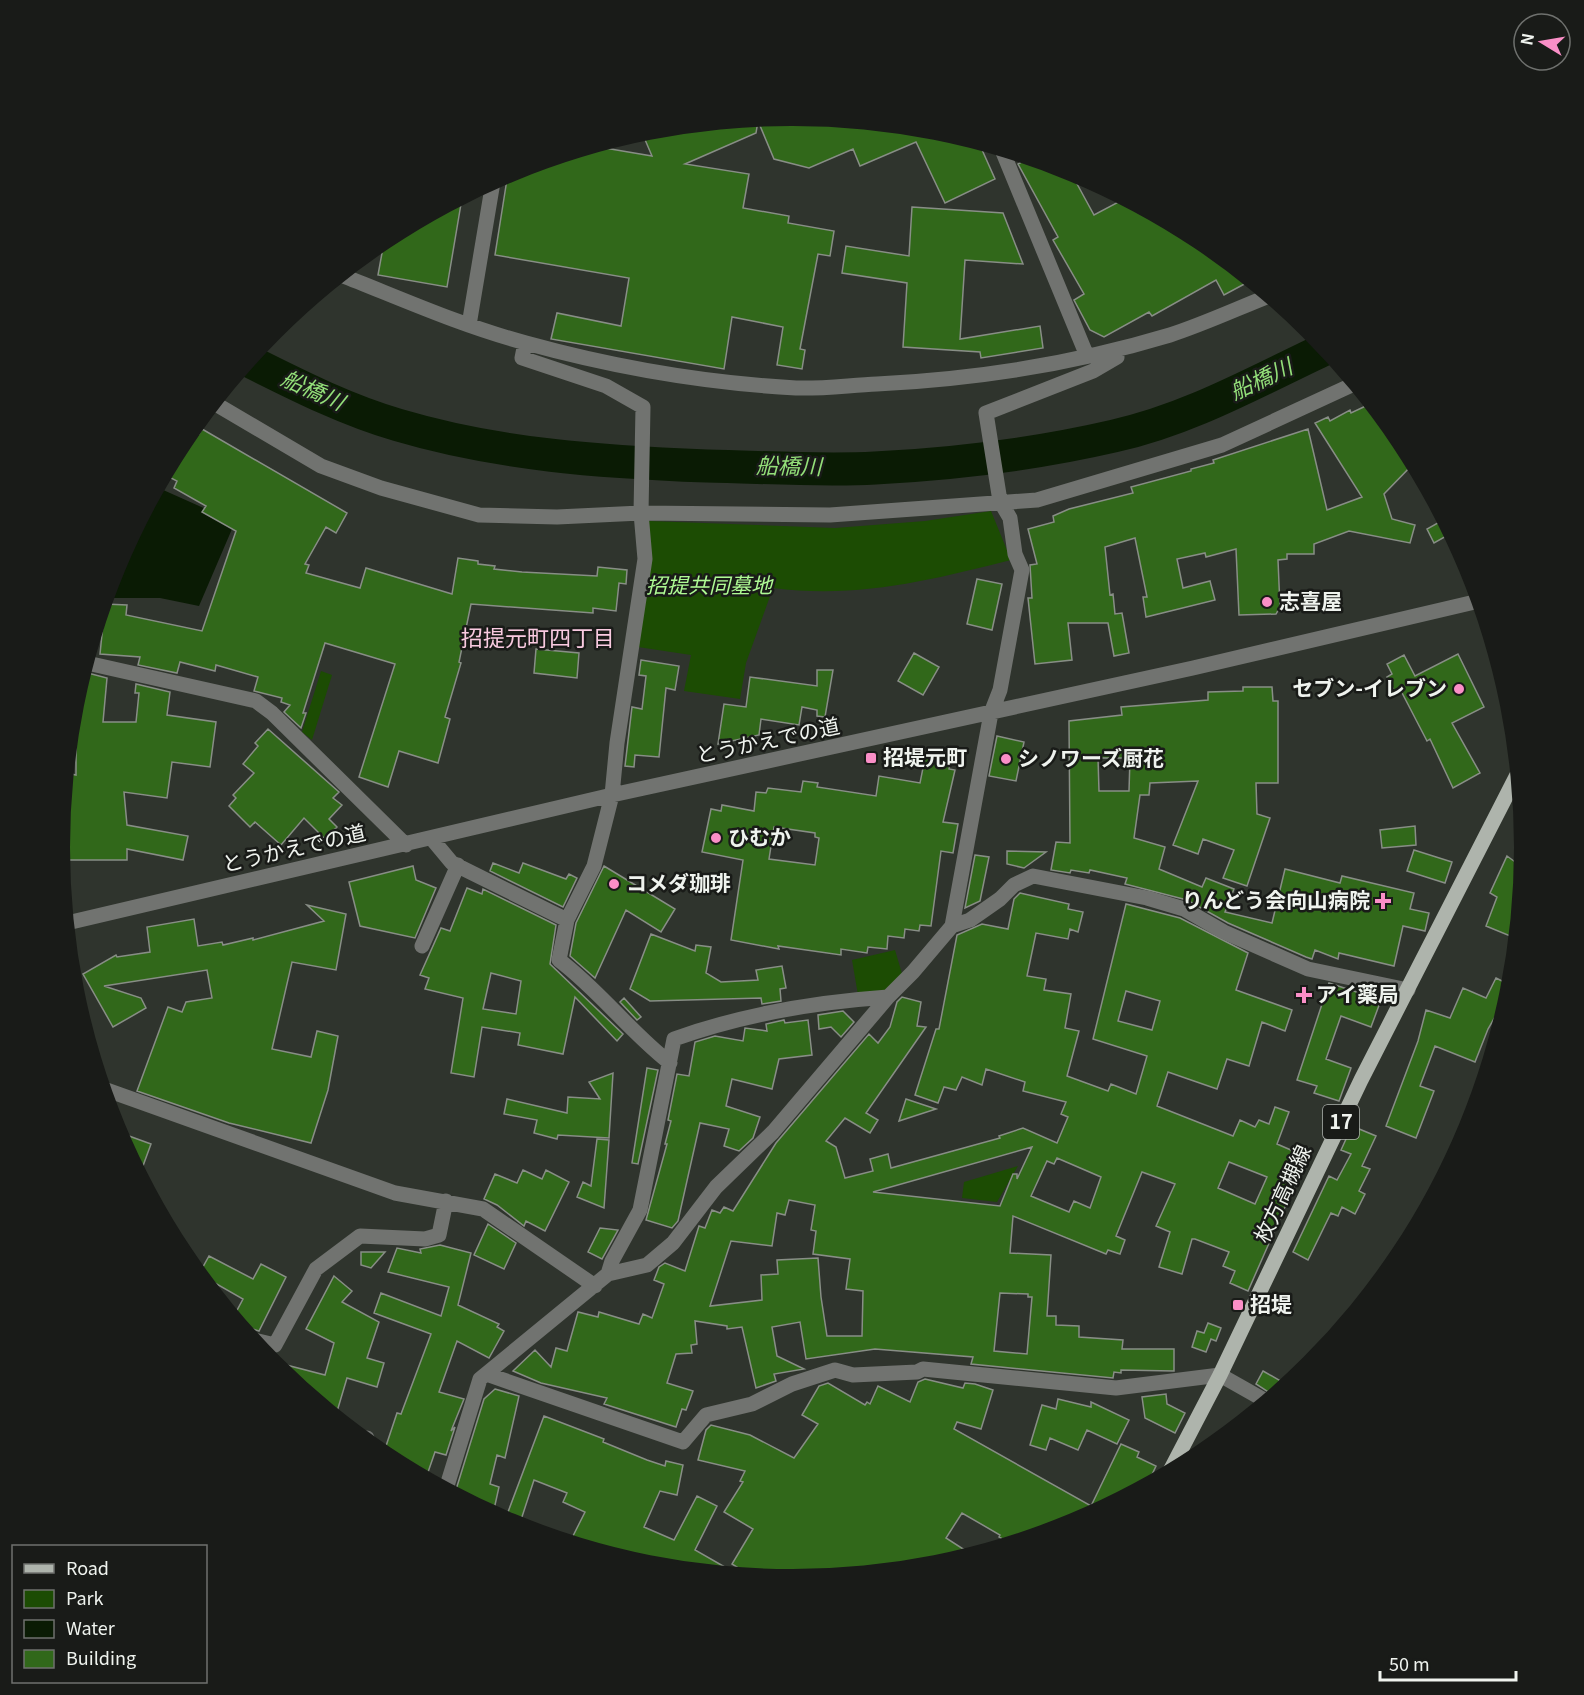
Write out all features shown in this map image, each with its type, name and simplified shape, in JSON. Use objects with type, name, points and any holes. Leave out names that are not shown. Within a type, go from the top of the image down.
[{"type":"main road","name":"枚方高槻線","points":[[1177,1457],[1220,1375],[1361,1080],[1511,787]]},
{"type":"street","points":[[1006,159],[1087,356]]},
{"type":"street","points":[[469,325],[491,192]]},
{"type":"street","points":[[349,278],[469,325],[525,343],[617,365],[722,381],[797,388],[950,380],[1018,371],[1116,350],[1173,334],[1261,299]]},
{"type":"street","points":[[525,343],[522,358],[606,386],[643,407],[642,508],[645,559],[617,743],[612,795],[594,866],[567,920],[560,960],[586,981],[642,1041],[670,1063]]},
{"type":"street","points":[[952,926],[991,713],[1000,690],[1022,570],[1015,554],[1010,518],[1000,496],[986,413],[1093,370],[1117,357],[1116,350]]},
{"type":"street","points":[[221,407],[321,466],[381,488],[478,515],[557,517],[642,508],[831,515],[1000,496],[1037,500],[1222,445],[1347,387]]},
{"type":"street","name":"とうかえでの道","points":[[75,921],[612,795],[1287,647],[1470,603]]},
{"type":"street","points":[[94,665],[256,701],[272,713],[406,845]]},
{"type":"street","points":[[432,839],[452,863],[567,920]]},
{"type":"street","points":[[422,946],[458,865]]},
{"type":"street","points":[[448,1481],[480,1379],[489,1375],[513,1350],[608,1274],[646,1265],[673,1243],[716,1187],[773,1132],[952,926],[970,920],[1000,899],[1014,885],[1033,876],[1147,898],[1184,909],[1224,932],[1308,969],[1408,990]]},
{"type":"street","points":[[608,1274],[612,1261],[640,1210],[674,1039],[698,1030],[852,999],[888,997]]},
{"type":"street","points":[[114,1093],[395,1193],[483,1209],[595,1286]]},
{"type":"street","points":[[269,1344],[275,1345],[316,1269],[360,1236],[425,1239],[439,1235],[446,1201]]},
{"type":"street","points":[[489,1375],[683,1442],[706,1415],[752,1404],[792,1384],[835,1370],[853,1375],[917,1372],[923,1369],[1116,1388],[1220,1375],[1259,1397]]},
{"type":"green space","name":"招提共同墓地","points":[[991,511],[1011,560],[894,586],[835,591],[773,588],[746,663],[740,699],[684,691],[691,655],[638,647],[649,521],[835,528],[925,521]]},
{"type":"green space","points":[[321,671],[332,675],[312,740],[302,732]]},
{"type":"green space","points":[[895,950],[903,977],[888,993],[858,995],[852,960]]},
{"type":"green space","points":[[1018,1166],[997,1202],[962,1198],[964,1182]]},
{"type":"water","points":[[165,491],[235,522],[199,606],[160,598],[115,598],[125,571]]},
{"type":"building","points":[[792,126],[886,132],[983,152],[995,179],[945,203],[916,142],[860,166],[853,149],[809,168],[774,159],[761,127]]},
{"type":"building","points":[[757,127],[756,133],[685,164],[749,174],[743,208],[789,216],[788,223],[834,231],[830,256],[818,254],[800,349],[805,350],[802,369],[777,365],[783,327],[732,317],[724,369],[551,339],[557,313],[621,326],[629,278],[495,255],[506,185],[560,164],[612,149],[652,156],[646,141],[698,132]]},
{"type":"building","points":[[1018,164],[1024,164],[1078,185],[1094,215],[1116,203],[1193,248],[1243,285],[1224,295],[1216,280],[1152,316],[1149,312],[1104,337],[1090,330],[1074,300],[1084,294],[1053,240],[1058,237]]},
{"type":"building","points":[[461,207],[447,287],[378,275],[382,255]]},
{"type":"building","points":[[912,207],[1003,213],[1023,264],[965,260],[960,339],[1040,326],[1043,348],[981,358],[980,352],[903,347],[907,283],[842,273],[846,246],[909,256]]},
{"type":"building","points":[[1363,407],[1407,471],[1384,494],[1392,519],[1415,525],[1410,543],[1349,531],[1314,544],[1314,554],[1287,554],[1287,559],[1278,560],[1280,607],[1276,614],[1239,615],[1236,549],[1206,557],[1205,553],[1177,559],[1183,588],[1210,581],[1215,600],[1146,617],[1143,597],[1147,597],[1135,538],[1105,547],[1110,595],[1113,594],[1115,614],[1122,613],[1129,653],[1114,656],[1108,623],[1068,623],[1072,660],[1035,664],[1028,598],[1032,598],[1030,565],[1037,564],[1028,529],[1054,522],[1053,516],[1069,509],[1133,493],[1131,487],[1191,471],[1191,469],[1214,463],[1213,460],[1308,429],[1327,510],[1362,497],[1315,423],[1328,417],[1330,421],[1350,410],[1351,413]]},
{"type":"building","points":[[204,430],[347,513],[336,533],[326,527],[305,564],[309,565],[306,573],[360,588],[366,568],[452,594],[458,558],[495,566],[494,569],[522,572],[597,576],[598,567],[627,570],[626,584],[619,583],[616,611],[593,608],[593,613],[471,604],[459,662],[461,663],[445,717],[450,719],[438,763],[399,751],[388,787],[359,777],[395,664],[325,643],[303,713],[306,713],[301,728],[284,712],[290,705],[281,702],[282,698],[254,691],[258,677],[216,665],[215,671],[180,662],[177,673],[138,665],[140,657],[100,654],[101,641],[113,604],[127,605],[126,615],[202,631],[236,531],[202,512],[206,506],[174,488],[177,481],[172,479]]},
{"type":"building","points":[[1437,524],[1443,538],[1434,543],[1427,529]]},
{"type":"building","points":[[977,579],[1002,584],[992,630],[967,624]]},
{"type":"building","points":[[536,649],[579,653],[577,678],[534,673]]},
{"type":"building","points":[[914,653],[939,667],[923,695],[898,681]]},
{"type":"building","points":[[1458,654],[1484,707],[1452,723],[1480,773],[1453,788],[1430,739],[1427,741],[1400,689],[1395,692],[1387,677],[1392,674],[1387,664],[1404,655],[1415,676]]},
{"type":"building","points":[[641,660],[679,666],[675,690],[666,688],[659,757],[635,755],[634,767],[625,766],[632,707],[642,709],[646,676],[639,675]]},
{"type":"building","points":[[817,670],[833,670],[825,717],[817,716],[817,710],[802,707],[799,725],[761,719],[759,735],[718,744],[724,704],[746,707],[750,677],[817,686]]},
{"type":"building","points":[[92,674],[107,678],[103,722],[136,722],[139,693],[135,693],[136,684],[170,692],[167,715],[216,722],[210,767],[172,762],[167,798],[124,792],[127,825],[188,836],[183,860],[127,849],[127,860],[71,860],[72,800],[84,707]]},
{"type":"building","points":[[1243,687],[1272,687],[1273,701],[1278,701],[1278,783],[1256,783],[1257,814],[1270,818],[1247,886],[1223,878],[1234,850],[1203,839],[1198,854],[1173,845],[1198,781],[1150,783],[1149,795],[1140,795],[1134,838],[1165,847],[1159,869],[1202,887],[1206,878],[1234,889],[1225,912],[1272,923],[1285,869],[1340,883],[1342,876],[1414,893],[1410,909],[1429,913],[1425,931],[1403,926],[1394,966],[1339,953],[1338,959],[1315,950],[1312,959],[1228,923],[1187,900],[1125,884],[1127,878],[1090,870],[1089,873],[1071,870],[1070,873],[1051,870],[1056,842],[1070,843],[1069,721],[1122,715],[1121,707],[1208,700],[1208,692],[1243,691]],"holes":[[[1098,758],[1130,758],[1129,791],[1099,791]]]},
{"type":"building","points":[[268,729],[339,792],[333,798],[342,805],[329,819],[337,827],[325,839],[304,818],[281,845],[255,822],[250,827],[229,806],[236,798],[233,795],[254,773],[243,764],[258,746],[255,743]]},
{"type":"building","name":"シノワーズ厨花","points":[[997,736],[1024,742],[1016,781],[989,776]]},
{"type":"building","points":[[927,748],[952,753],[949,769],[955,770],[943,822],[958,824],[953,853],[941,851],[931,926],[920,925],[919,931],[905,929],[904,938],[888,936],[887,949],[868,947],[867,953],[841,949],[841,955],[778,946],[779,949],[731,940],[743,860],[702,852],[711,809],[721,811],[722,805],[754,811],[756,792],[766,793],[768,788],[801,792],[803,781],[818,783],[817,787],[876,796],[879,776],[920,783]],"holes":[[[774,827],[815,833],[815,837],[819,838],[815,865],[769,859]]]},
{"type":"building","points":[[1415,826],[1416,845],[1382,848],[1380,830]]},
{"type":"building","points":[[1414,850],[1452,862],[1445,883],[1407,871]]},
{"type":"building","points":[[1007,851],[1046,852],[1024,868],[1007,864]]},
{"type":"building","points":[[975,855],[989,857],[980,901],[965,908]]},
{"type":"building","points":[[1507,856],[1513,861],[1508,935],[1486,926],[1497,897],[1490,893]]},
{"type":"building","points":[[493,863],[519,873],[523,863],[566,879],[569,874],[577,878],[563,907],[490,871]]},
{"type":"building","points":[[413,866],[416,880],[436,888],[415,938],[360,926],[349,882]]},
{"type":"building","points":[[604,866],[675,909],[661,932],[626,910],[595,978],[570,956],[576,923]]},
{"type":"building","points":[[467,888],[482,894],[483,889],[556,925],[550,964],[623,1034],[617,1041],[575,997],[563,1054],[518,1045],[520,1033],[482,1027],[474,1077],[451,1073],[463,998],[425,989],[429,978],[420,975],[441,928],[450,931]],"holes":[[[491,973],[521,981],[516,1014],[483,1009]]]},
{"type":"building","points":[[1020,893],[1069,904],[1068,909],[1083,912],[1078,932],[1070,929],[1068,939],[1036,933],[1027,976],[1046,979],[1044,990],[1071,994],[1065,1028],[1079,1031],[1067,1076],[1108,1091],[1111,1084],[1136,1094],[1147,1056],[1093,1039],[1126,904],[1180,918],[1248,953],[1236,990],[1292,1010],[1285,1031],[1262,1022],[1249,1066],[1227,1059],[1217,1089],[1168,1072],[1157,1106],[1233,1136],[1240,1120],[1255,1127],[1259,1120],[1269,1124],[1275,1107],[1289,1112],[1277,1144],[1307,1157],[1248,1291],[1230,1283],[1235,1271],[1223,1266],[1229,1252],[1195,1239],[1192,1239],[1182,1274],[1159,1267],[1170,1232],[1156,1226],[1175,1184],[1142,1172],[1116,1236],[1125,1240],[1120,1254],[1108,1250],[1106,1254],[1013,1216],[1010,1253],[1051,1255],[1047,1316],[1056,1316],[1056,1325],[1079,1326],[1079,1337],[1123,1340],[1122,1349],[1174,1349],[1174,1371],[1121,1370],[1121,1373],[1114,1372],[1113,1378],[971,1364],[973,1357],[875,1349],[806,1359],[800,1322],[772,1327],[777,1356],[804,1369],[774,1374],[776,1381],[756,1388],[742,1327],[727,1329],[727,1326],[695,1321],[697,1344],[691,1345],[692,1353],[676,1354],[667,1383],[693,1391],[686,1410],[682,1409],[676,1427],[604,1404],[607,1398],[541,1383],[513,1371],[535,1350],[551,1367],[556,1348],[567,1351],[578,1312],[598,1317],[599,1312],[639,1324],[643,1314],[652,1318],[664,1284],[654,1280],[659,1267],[665,1263],[685,1271],[699,1226],[705,1228],[712,1210],[720,1213],[724,1207],[733,1211],[776,1143],[869,1034],[878,1043],[890,1027],[897,1002],[902,997],[921,1002],[917,1026],[926,1027],[866,1113],[878,1120],[870,1133],[845,1118],[826,1141],[836,1147],[845,1178],[873,1171],[870,1159],[888,1154],[891,1168],[1000,1138],[999,1136],[1023,1128],[1057,1143],[1068,1117],[1061,1114],[1066,1102],[1023,1091],[1025,1082],[986,1069],[982,1085],[962,1077],[956,1090],[944,1087],[938,1103],[915,1095],[936,1029],[939,1029],[957,935],[982,924],[1008,929],[1014,899]],"holes":[[[1126,991],[1160,1001],[1152,1030],[1118,1021]],[[1032,1147],[1017,1179],[1017,1174],[1013,1174],[1000,1206],[873,1192]],[[1057,1158],[1101,1177],[1090,1208],[1074,1201],[1069,1212],[1031,1196],[1047,1161],[1054,1164]],[[1229,1162],[1267,1177],[1255,1204],[1218,1188]],[[789,1200],[815,1205],[811,1230],[816,1231],[813,1254],[850,1259],[846,1289],[863,1291],[862,1336],[827,1336],[818,1258],[777,1260],[778,1274],[761,1275],[762,1300],[710,1306],[731,1241],[772,1246],[777,1213],[785,1215]],[[1000,1293],[1028,1294],[1028,1297],[1032,1297],[1027,1354],[994,1351]]]},
{"type":"building","points":[[307,905],[346,914],[336,970],[292,962],[272,1049],[311,1057],[317,1031],[338,1036],[328,1090],[311,1143],[229,1123],[137,1091],[168,1007],[182,1012],[186,1002],[212,998],[207,970],[104,986],[141,998],[146,1008],[113,1027],[83,974],[116,955],[117,957],[150,952],[147,927],[194,919],[198,946],[222,942],[223,945],[253,938],[253,940],[324,921]]},
{"type":"building","points":[[651,934],[695,951],[696,945],[711,947],[706,973],[721,982],[758,980],[756,970],[782,966],[786,988],[780,989],[781,1001],[762,1004],[761,998],[650,1001],[630,989]]},
{"type":"building","points":[[1496,978],[1501,981],[1492,1023],[1475,1062],[1435,1046],[1420,1086],[1434,1091],[1416,1138],[1386,1126],[1418,1041],[1426,1010],[1450,1018],[1463,988],[1486,998]]},
{"type":"building","points":[[1329,983],[1381,1000],[1371,1027],[1341,1016],[1326,1059],[1351,1068],[1339,1101],[1314,1093],[1317,1086],[1297,1080]]},
{"type":"building","points":[[624,998],[641,1017],[637,1020],[620,1002]]},
{"type":"building","points":[[843,1011],[854,1022],[841,1037],[831,1027],[819,1029],[818,1015]]},
{"type":"building","points":[[784,1020],[785,1023],[808,1020],[812,1055],[779,1059],[772,1089],[732,1079],[726,1106],[760,1117],[753,1138],[739,1151],[724,1146],[729,1129],[700,1123],[678,1221],[672,1228],[646,1220],[667,1144],[665,1144],[671,1121],[668,1120],[677,1074],[689,1076],[695,1042],[715,1036],[743,1041],[745,1028],[767,1031],[766,1024]]},
{"type":"building","points":[[647,1068],[658,1070],[638,1164],[632,1163]]},
{"type":"building","points":[[613,1073],[609,1138],[558,1135],[557,1139],[534,1133],[537,1120],[504,1114],[507,1099],[567,1113],[568,1097],[600,1099],[589,1082]]},
{"type":"building","points":[[906,1099],[936,1109],[899,1121]]},
{"type":"building","points":[[1352,1126],[1376,1136],[1362,1166],[1370,1169],[1359,1191],[1365,1194],[1355,1214],[1342,1207],[1338,1216],[1331,1213],[1308,1260],[1293,1252],[1329,1176],[1337,1180],[1351,1154],[1341,1150]]},
{"type":"building","points":[[131,1137],[151,1144],[144,1164]]},
{"type":"building","points":[[597,1139],[609,1140],[604,1208],[577,1197],[583,1182],[591,1186]]},
{"type":"building","points":[[523,1170],[542,1179],[546,1170],[569,1182],[545,1231],[526,1221],[524,1226],[497,1205],[484,1199],[495,1174],[517,1183]]},
{"type":"building","points":[[488,1224],[516,1243],[504,1269],[474,1255]]},
{"type":"building","points":[[600,1228],[618,1230],[602,1259],[588,1252]]},
{"type":"building","points":[[440,1245],[471,1253],[458,1305],[499,1324],[497,1327],[504,1331],[489,1358],[457,1341],[439,1392],[464,1399],[451,1431],[455,1427],[446,1455],[435,1452],[429,1470],[387,1444],[397,1413],[401,1414],[431,1334],[374,1313],[381,1293],[441,1316],[449,1287],[388,1272],[397,1248],[421,1253],[420,1249]]},
{"type":"building","points":[[361,1252],[385,1252],[371,1268],[361,1265]]},
{"type":"building","points":[[209,1256],[253,1279],[261,1264],[286,1277],[259,1331],[238,1309],[243,1299],[219,1285],[204,1265]]},
{"type":"building","points":[[334,1276],[352,1291],[342,1302],[379,1322],[367,1358],[384,1363],[377,1387],[347,1378],[338,1408],[316,1390],[291,1366],[325,1375],[334,1343],[306,1329]]},
{"type":"building","points":[[1208,1323],[1221,1328],[1216,1341],[1211,1339],[1206,1352],[1192,1347],[1197,1331],[1204,1333]]},
{"type":"building","points":[[1263,1371],[1279,1380],[1267,1391],[1256,1384]]},
{"type":"building","points":[[925,1379],[963,1388],[965,1383],[975,1384],[993,1390],[981,1429],[957,1422],[954,1429],[1089,1505],[1024,1531],[1000,1538],[1000,1535],[962,1513],[946,1538],[962,1548],[886,1563],[792,1569],[745,1567],[732,1564],[753,1529],[724,1512],[743,1482],[740,1481],[745,1471],[698,1460],[706,1430],[711,1425],[750,1435],[794,1458],[818,1424],[802,1415],[819,1386],[828,1383],[865,1405],[867,1402],[870,1404],[878,1386],[910,1402],[918,1382]]},
{"type":"building","points":[[495,1389],[519,1396],[505,1458],[497,1455],[490,1484],[499,1487],[495,1505],[457,1486],[484,1399]]},
{"type":"building","points":[[1166,1394],[1167,1404],[1185,1413],[1175,1433],[1145,1418],[1142,1397]]},
{"type":"building","points":[[1058,1399],[1091,1407],[1091,1402],[1129,1420],[1117,1444],[1087,1430],[1078,1450],[1050,1438],[1046,1450],[1030,1445],[1042,1405],[1056,1409]]},
{"type":"building","points":[[544,1416],[604,1439],[603,1442],[647,1460],[665,1466],[666,1461],[683,1465],[677,1495],[660,1491],[644,1527],[674,1540],[697,1496],[717,1506],[695,1550],[721,1565],[651,1555],[574,1535],[585,1512],[563,1502],[567,1493],[534,1480],[522,1516],[508,1511]]},
{"type":"building","points":[[1121,1444],[1139,1452],[1137,1457],[1156,1466],[1153,1472],[1092,1503]]},
{"type":"waterway","name":"船橋川","points":[[257,365],[360,412],[398,425],[474,444],[551,455],[629,462],[833,469],[965,461],[1055,448],[1114,436],[1142,429],[1195,410],[1317,353]]},
{"type":"place","name":"志喜屋","points":[[1267,602]]},
{"type":"place","name":"セブン-イレブン","points":[[1459,689]]},
{"type":"place","name":"招堤元町","points":[[871,758]]},
{"type":"place","name":"シノワーズ厨花","points":[[1006,759]]},
{"type":"place","name":"ひむか","points":[[716,838]]},
{"type":"place","name":"コメダ珈琲","points":[[614,884]]},
{"type":"place","name":"りんどう会向山病院","points":[[1383,901]]},
{"type":"place","name":"アイ薬局","points":[[1304,995]]},
{"type":"place","name":"招堤","points":[[1238,1305]]},
{"type":"district","name":"招提元町四丁目","points":[[538,638]]}]
